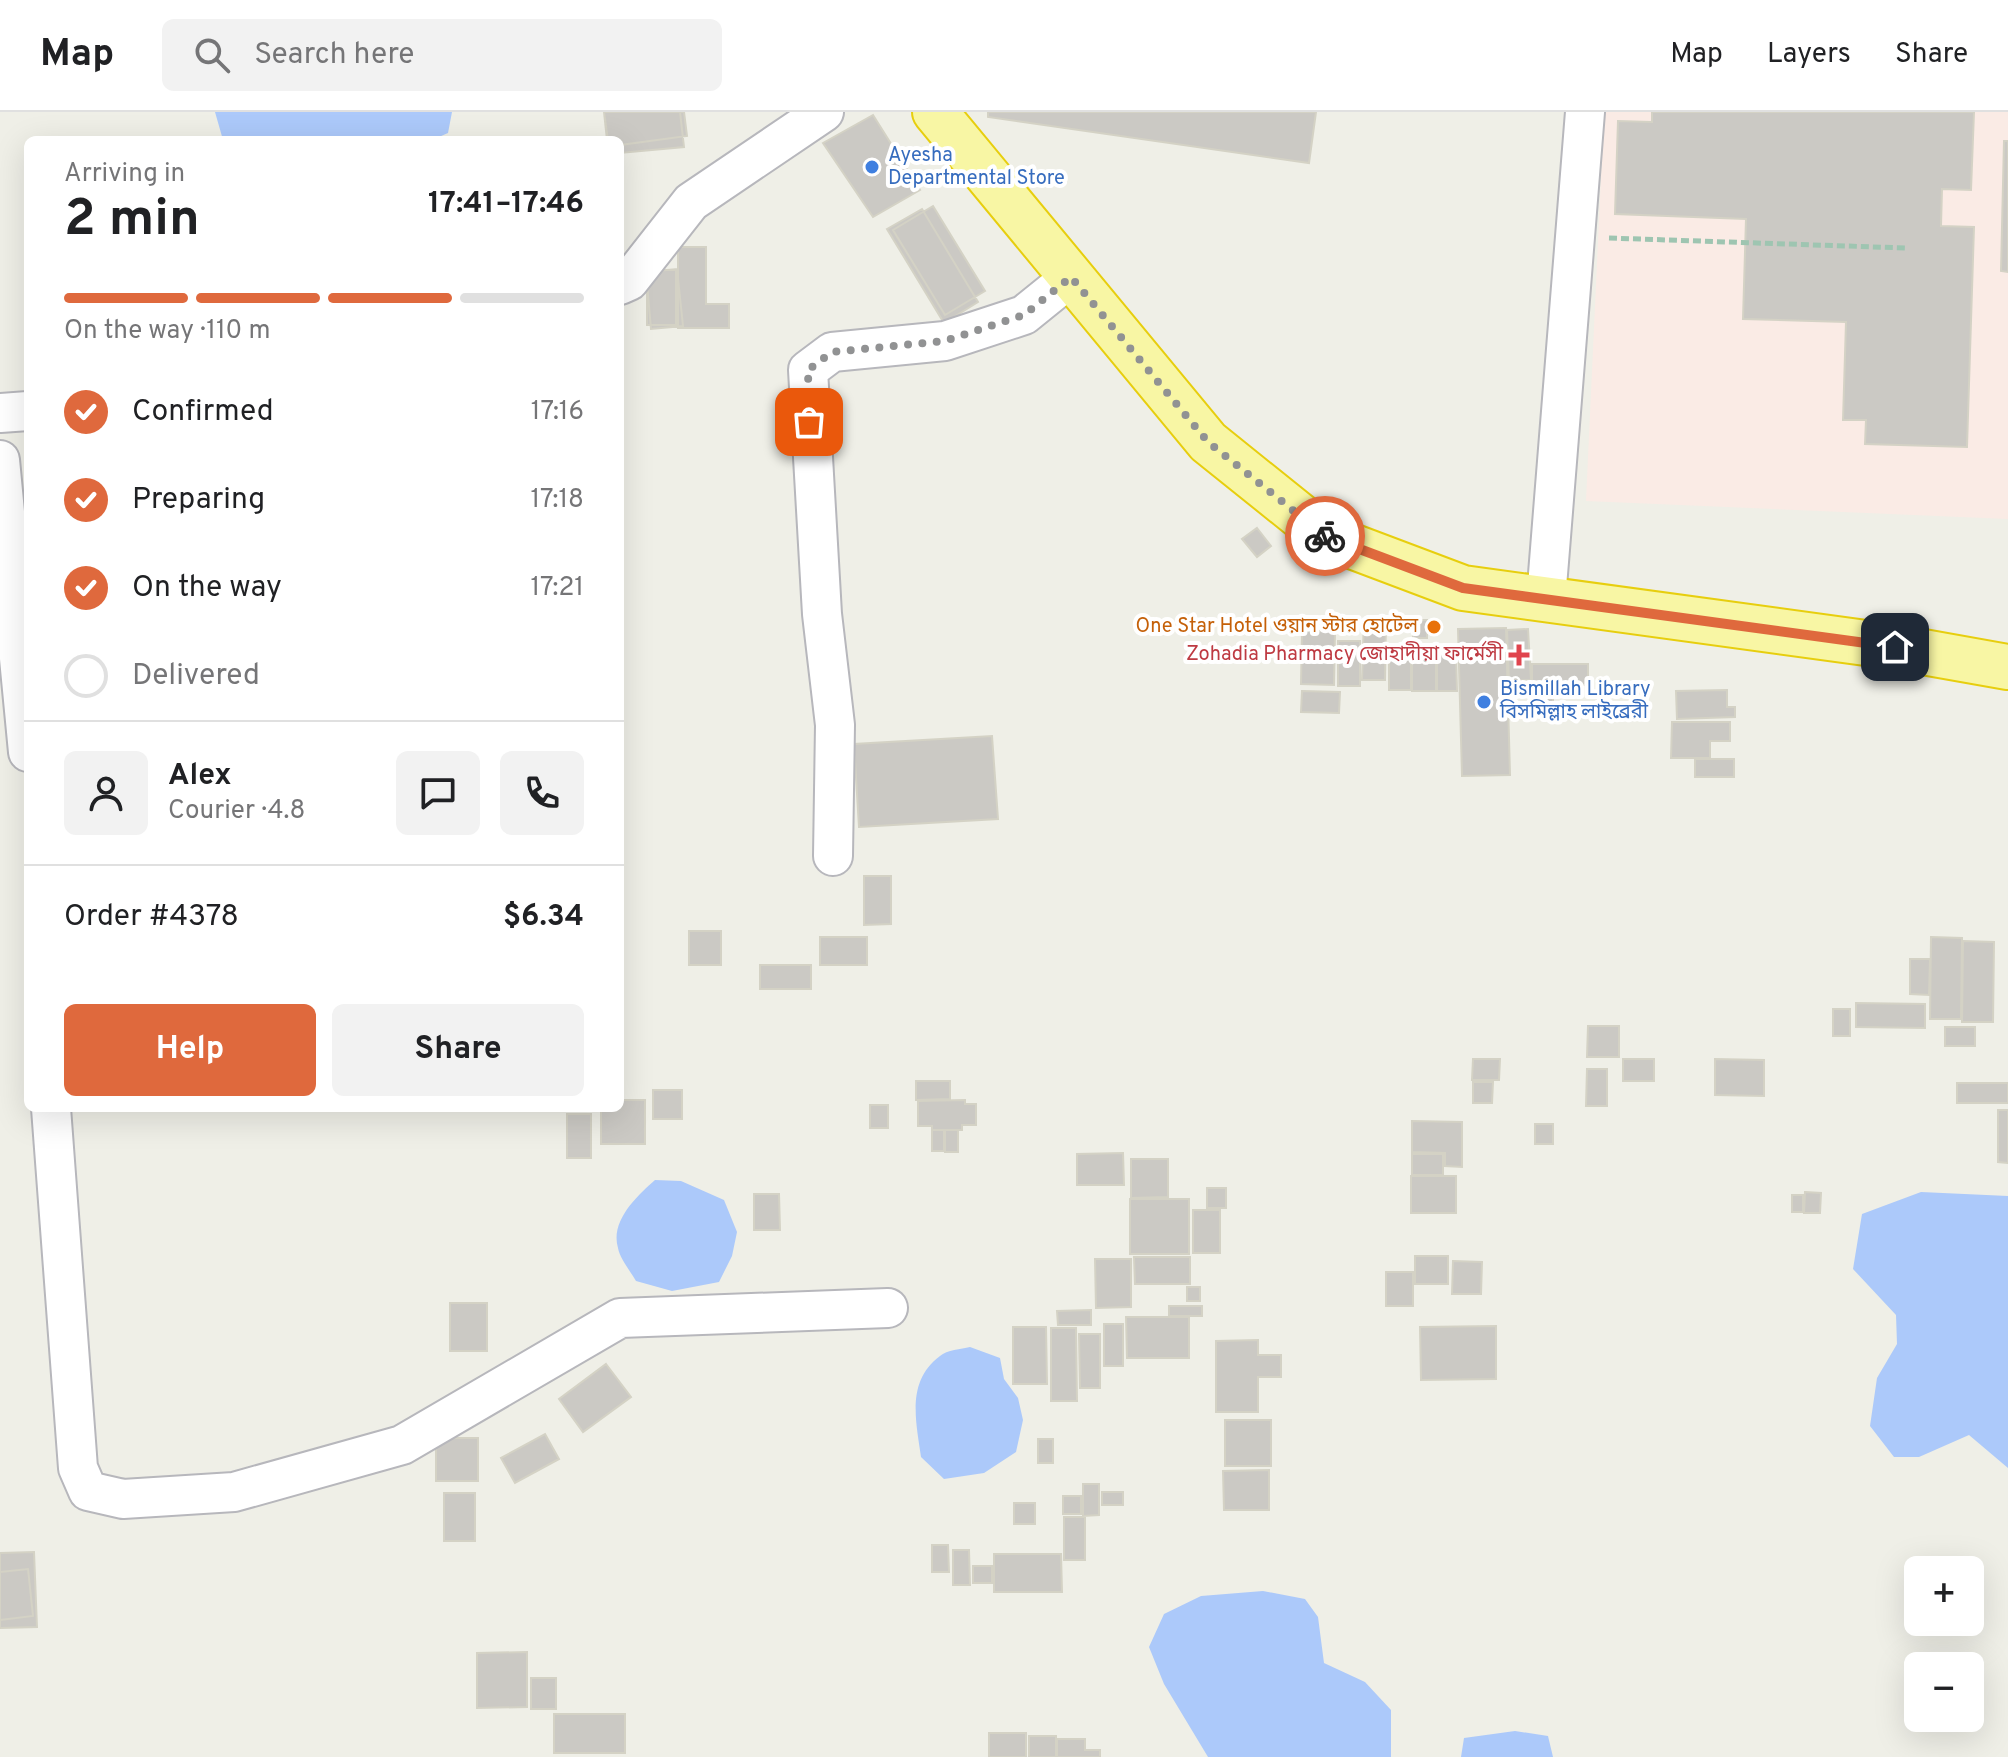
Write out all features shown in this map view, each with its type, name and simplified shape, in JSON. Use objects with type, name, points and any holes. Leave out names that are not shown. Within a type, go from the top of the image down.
[{"type":"highway","points":[[935,112],[1208,442],[1325,536],[1463,588],[1895,647],[2008,667]]},
{"type":"street","points":[[624,283],[629,281],[691,202],[824,112]]},
{"type":"street","points":[[1546,599],[1585,112]]},
{"type":"street","points":[[833,856],[835,725],[822,614],[808,370],[832,352],[945,341],[1024,315],[1071,277]]},
{"type":"street","points":[[0,413],[24,411]]},
{"type":"street","points":[[0,460],[24,710]]},
{"type":"street","points":[[51,1112],[78,1468],[88,1491],[100,1494],[123,1499],[234,1492],[402,1445],[620,1318],[888,1308]]},
{"type":"path","points":[[1577,236],[1905,248]]},
{"type":"shaded area","points":[[1604,112],[2008,112],[2008,519],[1586,501]]},
{"type":"water","points":[[215,112],[452,112],[448,133],[441,136],[222,136]]},
{"type":"water","points":[[655,1180],[681,1181],[724,1200],[737,1232],[732,1256],[719,1282],[672,1291],[636,1281],[621,1257],[618,1228],[627,1210]]},
{"type":"water","points":[[1921,1192],[2008,1196],[2008,1468],[1969,1435],[1919,1457],[1894,1457],[1870,1426],[1877,1378],[1897,1344],[1896,1315],[1853,1269],[1862,1214]]},
{"type":"water","points":[[970,1347],[1000,1358],[1004,1379],[1018,1398],[1023,1420],[1016,1452],[984,1473],[944,1479],[921,1457],[916,1416],[918,1389],[929,1366],[940,1356]]},
{"type":"water","points":[[1263,1591],[1305,1599],[1318,1617],[1324,1663],[1365,1682],[1391,1710],[1391,1757],[1208,1757],[1164,1684],[1149,1647],[1164,1614],[1201,1596]]},
{"type":"water","points":[[1515,1731],[1548,1736],[1553,1757],[1461,1757],[1464,1738]]},
{"type":"building","points":[[604,112],[680,112],[684,147],[624,153],[624,136],[607,136]]},
{"type":"building","points":[[604,112],[684,112],[687,136],[624,144],[624,136],[607,136]]},
{"type":"building","points":[[988,112],[1316,112],[1309,163],[988,117]]},
{"type":"building","points":[[1652,112],[1974,112],[1971,190],[1942,189],[1941,226],[1974,227],[1967,447],[1865,444],[1866,420],[1843,420],[1846,322],[1743,319],[1746,219],[1615,214],[1618,121],[1652,122]]},
{"type":"building","name":"Ayesha Departmental Store","points":[[873,115],[920,190],[873,217],[823,143]]},
{"type":"building","points":[[2004,141],[2008,141],[2008,272],[2001,271]]},
{"type":"building","points":[[933,206],[985,291],[945,315],[893,230]]},
{"type":"building","points":[[922,209],[978,302],[944,323],[887,229]]},
{"type":"building","points":[[678,247],[706,247],[706,304],[729,304],[729,328],[678,328]]},
{"type":"building","points":[[677,269],[683,326],[651,329],[646,272]]},
{"type":"building","points":[[647,270],[676,270],[676,325],[647,325]]},
{"type":"building","points":[[1257,528],[1271,546],[1257,557],[1242,539]]},
{"type":"building","points":[[1364,618],[1386,619],[1385,680],[1362,680]]},
{"type":"building","points":[[1413,620],[1427,620],[1427,638],[1413,638]]},
{"type":"building","name":"Bismillah Library বিসমিল্লাহ লাইব্রেরী","points":[[1506,628],[1510,775],[1462,776],[1458,629]]},
{"type":"building","name":"Zohadia Pharmacy জোহাদীয়া ফার্মেসী","points":[[1528,629],[1531,680],[1509,681],[1507,630]]},
{"type":"building","points":[[1302,631],[1335,631],[1334,685],[1301,684]]},
{"type":"building","points":[[1338,641],[1360,641],[1360,686],[1338,686]]},
{"type":"building","points":[[1389,653],[1411,653],[1411,690],[1389,690]]},
{"type":"building","points":[[1412,654],[1436,654],[1436,691],[1412,691]]},
{"type":"building","points":[[1437,654],[1456,654],[1457,691],[1437,691]]},
{"type":"building","points":[[1532,664],[1588,664],[1588,685],[1532,685]]},
{"type":"building","points":[[1529,689],[1553,689],[1553,712],[1529,712]]},
{"type":"building","points":[[1727,690],[1727,707],[1735,707],[1735,717],[1677,719],[1676,691]]},
{"type":"building","points":[[1302,691],[1340,692],[1339,713],[1301,712]]},
{"type":"building","points":[[1672,722],[1730,722],[1730,741],[1710,741],[1710,758],[1671,758]]},
{"type":"building","points":[[992,736],[998,819],[859,827],[854,744]]},
{"type":"building","points":[[1695,759],[1734,759],[1734,777],[1695,777]]},
{"type":"building","points":[[864,876],[891,876],[891,924],[864,925]]},
{"type":"building","points":[[689,931],[721,931],[721,965],[689,965]]},
{"type":"building","points":[[820,937],[867,937],[867,965],[820,965]]},
{"type":"building","points":[[1931,937],[1962,938],[1961,1019],[1930,1019]]},
{"type":"building","points":[[1963,941],[1994,942],[1993,1022],[1962,1022]]},
{"type":"building","points":[[1910,959],[1930,959],[1929,995],[1910,994]]},
{"type":"building","points":[[760,965],[811,965],[811,989],[760,989]]},
{"type":"building","points":[[1856,1003],[1925,1004],[1925,1028],[1856,1027]]},
{"type":"building","points":[[1833,1009],[1850,1009],[1850,1036],[1833,1036]]},
{"type":"building","points":[[1588,1026],[1619,1026],[1619,1057],[1587,1057]]},
{"type":"building","points":[[1945,1027],[1975,1027],[1975,1046],[1945,1046]]},
{"type":"building","points":[[1473,1059],[1500,1059],[1499,1080],[1472,1080]]},
{"type":"building","points":[[1623,1059],[1654,1059],[1654,1081],[1623,1081]]},
{"type":"building","points":[[1715,1059],[1764,1060],[1764,1096],[1715,1095]]},
{"type":"building","points":[[1587,1069],[1607,1069],[1607,1106],[1586,1106]]},
{"type":"building","points":[[916,1081],[950,1081],[950,1099],[916,1100]]},
{"type":"building","points":[[1473,1082],[1493,1082],[1492,1103],[1473,1103]]},
{"type":"building","points":[[1957,1083],[2008,1083],[2008,1103],[1957,1103]]},
{"type":"building","points":[[653,1090],[682,1090],[682,1119],[653,1119]]},
{"type":"building","points":[[624,1100],[645,1100],[645,1144],[601,1144],[601,1112],[624,1112]]},
{"type":"building","points":[[965,1100],[965,1104],[976,1104],[976,1125],[962,1125],[962,1130],[932,1130],[932,1126],[918,1126],[918,1101]]},
{"type":"building","points":[[870,1105],[888,1105],[888,1128],[870,1128]]},
{"type":"building","points":[[1998,1110],[2008,1110],[2008,1163],[1998,1162]]},
{"type":"building","points":[[567,1114],[591,1114],[591,1158],[567,1158]]},
{"type":"building","points":[[1412,1121],[1462,1122],[1462,1167],[1445,1166],[1445,1153],[1412,1152]]},
{"type":"building","points":[[1535,1124],[1553,1124],[1553,1144],[1535,1144]]},
{"type":"building","points":[[932,1130],[944,1130],[944,1151],[932,1151]]},
{"type":"building","points":[[945,1130],[958,1130],[958,1152],[945,1152]]},
{"type":"building","points":[[1123,1153],[1124,1185],[1077,1185],[1077,1154]]},
{"type":"building","points":[[1412,1154],[1443,1154],[1443,1175],[1412,1175]]},
{"type":"building","points":[[1131,1159],[1168,1159],[1168,1197],[1131,1198]]},
{"type":"building","points":[[1411,1176],[1456,1176],[1456,1213],[1411,1213]]},
{"type":"building","points":[[1207,1188],[1226,1188],[1226,1208],[1207,1208]]},
{"type":"building","points":[[1805,1192],[1821,1193],[1820,1213],[1804,1213]]},
{"type":"building","points":[[754,1194],[779,1194],[780,1230],[754,1230]]},
{"type":"building","points":[[1792,1195],[1803,1195],[1803,1212],[1792,1212]]},
{"type":"building","points":[[1130,1199],[1189,1199],[1189,1254],[1130,1254]]},
{"type":"building","points":[[1193,1210],[1220,1210],[1220,1253],[1193,1253]]},
{"type":"building","points":[[1415,1256],[1448,1256],[1448,1284],[1415,1284]]},
{"type":"building","points":[[1134,1257],[1190,1257],[1190,1284],[1135,1284]]},
{"type":"building","points":[[1095,1259],[1131,1259],[1131,1307],[1096,1308]]},
{"type":"building","points":[[1453,1261],[1482,1262],[1481,1294],[1452,1294]]},
{"type":"building","points":[[1386,1272],[1413,1272],[1413,1306],[1386,1306]]},
{"type":"building","points":[[1187,1287],[1200,1287],[1200,1301],[1187,1301]]},
{"type":"building","points":[[450,1303],[487,1303],[487,1351],[450,1351]]},
{"type":"building","points":[[1169,1306],[1202,1306],[1202,1316],[1169,1316]]},
{"type":"building","points":[[1091,1310],[1091,1325],[1058,1325],[1057,1311]]},
{"type":"building","points":[[1126,1317],[1189,1317],[1189,1358],[1127,1358]]},
{"type":"building","points":[[1104,1324],[1123,1324],[1123,1366],[1104,1366]]},
{"type":"building","points":[[1496,1326],[1496,1379],[1421,1380],[1420,1327]]},
{"type":"building","points":[[1013,1327],[1046,1327],[1047,1384],[1013,1384]]},
{"type":"building","points":[[1051,1328],[1076,1328],[1077,1401],[1051,1401]]},
{"type":"building","points":[[1079,1334],[1100,1334],[1100,1388],[1080,1388]]},
{"type":"building","points":[[1258,1340],[1258,1355],[1281,1355],[1281,1377],[1258,1377],[1258,1412],[1216,1412],[1216,1341]]},
{"type":"building","points":[[606,1364],[631,1397],[583,1432],[559,1399]]},
{"type":"building","points":[[1225,1420],[1271,1420],[1271,1466],[1225,1466]]},
{"type":"building","points":[[545,1434],[559,1459],[515,1483],[501,1458]]},
{"type":"building","points":[[436,1438],[478,1438],[478,1481],[436,1481]]},
{"type":"building","points":[[1038,1439],[1053,1439],[1053,1463],[1038,1463]]},
{"type":"building","points":[[1269,1470],[1269,1510],[1224,1510],[1223,1471]]},
{"type":"building","points":[[1083,1484],[1099,1484],[1099,1515],[1083,1516]]},
{"type":"building","points":[[1102,1492],[1123,1492],[1123,1505],[1102,1505]]},
{"type":"building","points":[[444,1493],[475,1493],[475,1541],[444,1541]]},
{"type":"building","points":[[1063,1496],[1081,1496],[1081,1514],[1063,1514]]},
{"type":"building","points":[[1014,1503],[1035,1503],[1035,1524],[1014,1524]]},
{"type":"building","points":[[1064,1517],[1085,1517],[1085,1560],[1064,1560]]},
{"type":"building","points":[[932,1545],[948,1545],[949,1572],[932,1572]]},
{"type":"building","points":[[953,1550],[969,1550],[970,1585],[953,1585]]},
{"type":"building","points":[[34,1552],[37,1627],[0,1628],[0,1553]]},
{"type":"building","points":[[994,1554],[1061,1554],[1062,1592],[994,1592]]},
{"type":"building","points":[[973,1566],[992,1566],[992,1583],[973,1583]]},
{"type":"building","points":[[28,1569],[33,1616],[0,1620],[0,1572]]},
{"type":"building","points":[[527,1652],[527,1707],[477,1708],[477,1653]]},
{"type":"building","points":[[531,1678],[556,1678],[556,1709],[531,1709]]},
{"type":"building","points":[[554,1714],[625,1714],[625,1753],[554,1753]]},
{"type":"building","points":[[989,1733],[1026,1733],[1026,1757],[989,1757]]},
{"type":"building","points":[[1029,1736],[1056,1736],[1056,1757],[1029,1757]]},
{"type":"building","points":[[1057,1739],[1085,1739],[1085,1750],[1100,1750],[1100,1757],[1057,1757]]},
{"type":"way so far","points":[[809,422],[808,370],[832,352],[945,341],[1024,315],[1071,277],[1208,442],[1325,536]]},
{"type":"place","name":"Ayesha Departmental Store","points":[[872,167]]},
{"type":"place","name":"One Star Hotel ওয়ান স্টার হোটেল","points":[[1434,627]]},
{"type":"place","name":"Zohadia Pharmacy জোহাদীয়া ফার্মেসী","points":[[1519,655]]},
{"type":"place","name":"Bismillah Library বিসমিল্লাহ লাইব্রেরী","points":[[1484,702]]},
{"type":"route","points":[[1325,536],[1463,588],[1895,647]]}]
